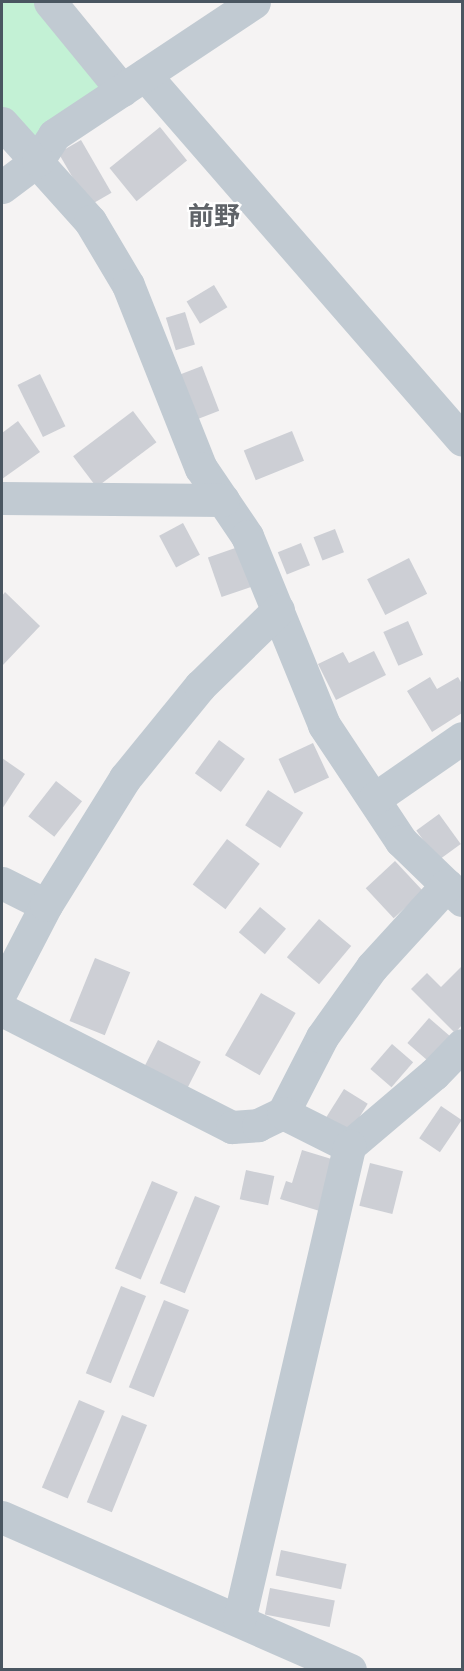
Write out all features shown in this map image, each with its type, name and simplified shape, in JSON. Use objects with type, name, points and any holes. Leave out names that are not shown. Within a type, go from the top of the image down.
[{"type":"street","points":[[50,2],[134,83],[462,440]]},
{"type":"street","points":[[2,187],[38,160],[54,135],[254,2]]},
{"type":"street","points":[[2,123],[38,160],[90,221],[128,285],[201,468],[247,536],[324,724],[402,841],[455,893],[372,967],[322,1037],[283,1113],[258,1125],[232,1127],[2,1010]]},
{"type":"street","points":[[2,498],[223,500]]},
{"type":"street","points":[[2,990],[46,905],[125,778],[200,686],[278,610]]},
{"type":"street","points":[[374,799],[462,738]]},
{"type":"street","points":[[2,883],[46,905]]},
{"type":"street","points":[[239,1620],[349,1146],[434,1074],[462,1045]]},
{"type":"street","points":[[283,1113],[349,1146]]},
{"type":"street","points":[[2,1517],[351,1670]]},
{"type":"green space","points":[[2,2],[50,2],[122,90],[38,160],[2,123]]},
{"type":"building","points":[[160,127],[187,160],[137,201],[109,168]]},
{"type":"building","points":[[81,140],[112,193],[89,206],[58,153]]},
{"type":"building","points":[[214,285],[227,307],[200,324],[187,301]]},
{"type":"building","points":[[185,312],[195,345],[176,350],[166,318]]},
{"type":"building","points":[[202,366],[219,411],[194,420],[177,376]]},
{"type":"building","points":[[40,374],[65,426],[43,437],[18,385]]},
{"type":"building","points":[[133,411],[156,442],[97,487],[73,456]]},
{"type":"building","points":[[18,421],[40,452],[2,479],[2,433]]},
{"type":"building","points":[[292,431],[304,461],[256,480],[244,450]]},
{"type":"building","points":[[183,523],[200,555],[176,567],[159,536]]},
{"type":"building","points":[[335,529],[344,552],[322,561],[314,537]]},
{"type":"building","points":[[301,543],[310,565],[287,575],[278,552]]},
{"type":"building","points":[[241,546],[255,586],[222,597],[208,557]]},
{"type":"building","points":[[409,558],[427,594],[385,615],[367,579]]},
{"type":"building","points":[[5,592],[40,626],[2,666],[2,596]]},
{"type":"building","points":[[408,621],[423,655],[398,666],[383,632]]},
{"type":"building","points":[[374,651],[386,675],[336,700],[318,664],[343,652],[349,663]]},
{"type":"building","points":[[430,677],[437,689],[458,677],[462,684],[462,713],[432,732],[407,691]]},
{"type":"building","points":[[219,740],[245,759],[221,792],[195,773]]},
{"type":"building","points":[[313,743],[329,777],[295,793],[279,759]]},
{"type":"building","points":[[2,758],[25,774],[2,809]]},
{"type":"building","points":[[56,781],[82,801],[54,837],[28,816]]},
{"type":"building","points":[[268,790],[303,813],[280,848],[245,825]]},
{"type":"building","points":[[439,814],[461,844],[438,860],[416,830]]},
{"type":"building","points":[[227,839],[260,864],[225,909],[193,885]]},
{"type":"building","points":[[395,861],[423,891],[394,918],[366,888]]},
{"type":"building","points":[[260,907],[286,929],[265,954],[239,932]]},
{"type":"building","points":[[319,919],[351,946],[319,984],[287,957]]},
{"type":"building","points":[[95,958],[130,972],[105,1035],[70,1021]]},
{"type":"building","points":[[462,966],[462,1025],[455,1033],[411,989],[427,973],[441,987]]},
{"type":"building","points":[[261,993],[296,1013],[260,1075],[225,1055]]},
{"type":"building","points":[[429,1018],[450,1036],[428,1061],[407,1043]]},
{"type":"building","points":[[158,1040],[201,1062],[187,1089],[144,1068]]},
{"type":"building","points":[[392,1044],[413,1062],[391,1087],[370,1069]]},
{"type":"building","points":[[344,1089],[368,1104],[350,1133],[326,1118]]},
{"type":"building","points":[[441,1106],[462,1120],[440,1152],[419,1138]]},
{"type":"building","points":[[302,1150],[338,1161],[323,1212],[280,1199],[286,1181],[292,1183]]},
{"type":"building","points":[[370,1163],[403,1171],[392,1214],[359,1206]]},
{"type":"building","points":[[246,1170],[274,1176],[268,1205],[240,1199]]},
{"type":"building","points":[[152,1181],[178,1192],[141,1279],[115,1268]]},
{"type":"building","points":[[195,1196],[220,1206],[185,1293],[160,1283]]},
{"type":"building","points":[[121,1286],[146,1296],[111,1383],[86,1373]]},
{"type":"building","points":[[164,1300],[189,1310],[154,1397],[129,1387]]},
{"type":"building","points":[[79,1400],[105,1411],[68,1498],[42,1487]]},
{"type":"building","points":[[122,1415],[147,1425],[112,1512],[87,1502]]},
{"type":"building","points":[[281,1550],[347,1564],[341,1589],[276,1575]]},
{"type":"building","points":[[270,1588],[335,1601],[330,1627],[265,1615]]},
{"type":"district","name":"前野","points":[[214,216]]}]
